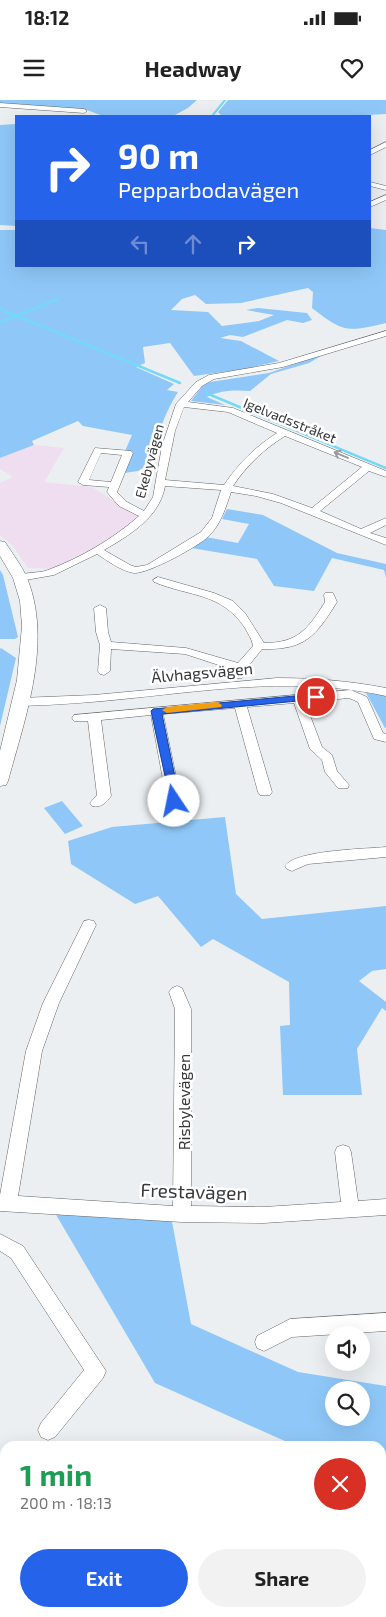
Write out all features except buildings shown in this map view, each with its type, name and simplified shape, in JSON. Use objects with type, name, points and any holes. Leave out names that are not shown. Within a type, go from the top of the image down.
[{"type":"main road","points":[[0,545],[20,578],[28,613],[29,643],[20,702],[0,781]]},
{"type":"street","points":[[0,105],[84,111]]},
{"type":"street","points":[[371,152],[386,144]]},
{"type":"street","points":[[371,184],[386,188]]},
{"type":"street","points":[[371,204],[386,197]]},
{"type":"street","name":"Ekebyvägen","points":[[20,578],[48,573],[97,550],[145,515],[155,503],[167,442],[180,404],[194,387],[212,377],[280,366],[386,333]]},
{"type":"street","name":"Igelvadsstråket","points":[[180,404],[210,406],[230,410],[386,474]]},
{"type":"street","points":[[97,550],[126,567],[136,570],[150,567],[205,534],[218,518],[227,488],[239,470],[261,448],[285,432]]},
{"type":"street","points":[[114,485],[82,482],[98,450],[128,453],[112,492],[123,504],[145,515]]},
{"type":"street","points":[[314,511],[368,467]]},
{"type":"street","points":[[160,483],[227,488],[268,496],[314,511],[386,542]]},
{"type":"street","points":[[362,533],[386,521]]},
{"type":"street","points":[[158,580],[169,586],[211,596],[235,606],[258,640],[259,646]]},
{"type":"street","points":[[236,685],[240,668],[259,646],[283,646],[299,641],[324,613],[331,602],[329,595]]},
{"type":"street","points":[[100,608],[102,632],[106,645],[104,671]]},
{"type":"street","points":[[106,645],[186,651],[240,668]]},
{"type":"street","name":"Älvhagsvägen","points":[[20,702],[83,700],[236,685],[322,681],[386,692]]},
{"type":"street","points":[[168,691],[173,710]]},
{"type":"street","points":[[78,718],[351,694],[363,700],[378,736],[386,738]]},
{"type":"street","points":[[298,698],[316,749],[328,758],[332,772],[343,784]]},
{"type":"street","points":[[240,703],[265,792]]},
{"type":"street","points":[[156,711],[174,801]]},
{"type":"street","points":[[94,717],[104,796],[97,803]]},
{"type":"street","points":[[292,866],[305,859],[386,852]]},
{"type":"street","points":[[4,1204],[34,1051],[51,1003],[89,926]]},
{"type":"street","name":"Risbylevägen","points":[[177,992],[183,1009],[182,1214]]},
{"type":"street","points":[[343,1152],[350,1209]]},
{"type":"street","name":"Frestavägen","points":[[4,1204],[182,1214],[264,1215],[386,1207]]},
{"type":"street","points":[[0,1242],[17,1252],[96,1371],[48,1430]]},
{"type":"street","points":[[264,1342],[290,1328],[386,1322]]},
{"type":"shaded area","points":[[0,100],[197,100],[188,108],[175,115],[100,115],[87,110],[0,104]]},
{"type":"shaded area","points":[[228,100],[386,100],[386,114],[221,115],[218,112]]},
{"type":"shaded area","points":[[15,124],[15,226],[0,225],[0,125]]},
{"type":"shaded area","points":[[371,228],[386,230],[386,323],[354,329],[339,326],[312,308],[313,292],[308,288],[241,303],[206,304],[195,295],[182,299],[171,310],[208,312],[222,326],[259,321],[274,315],[246,310],[258,308],[307,313],[312,320],[303,323],[287,320],[243,337],[230,335],[220,338],[241,341],[279,361],[244,369],[194,376],[170,343],[143,347],[145,363],[136,367],[174,384],[167,390],[178,392],[162,425],[153,461],[138,471],[124,473],[125,451],[132,435],[83,426],[78,421],[32,441],[34,445],[0,458],[0,230],[15,230],[15,267],[371,267]]},
{"type":"shaded area","points":[[326,353],[309,363],[271,374],[250,391],[228,391],[207,397],[225,405],[191,401],[203,385],[210,382],[269,373]]},
{"type":"shaded area","points":[[34,445],[64,448],[44,482],[92,487],[139,516],[117,535],[89,552],[52,569],[28,568],[13,546],[0,535],[0,483],[13,477],[0,469],[0,458]]},
{"type":"shaded area","points":[[227,509],[263,515],[337,553],[386,564],[386,577],[384,570],[332,558],[314,591],[274,586],[257,559],[185,547],[206,537],[238,543],[249,524],[222,519]]},
{"type":"shaded area","points":[[0,570],[3,575],[18,637],[15,639],[0,639]]},
{"type":"shaded area","points":[[0,649],[16,658],[0,726]]},
{"type":"shaded area","points":[[365,691],[386,696],[386,728],[385,728]]},
{"type":"shaded area","points":[[62,801],[83,826],[65,834],[44,808]]},
{"type":"shaded area","points":[[225,817],[236,894],[262,919],[386,906],[386,969],[372,971],[359,981],[386,1002],[386,1011],[382,1008],[357,1049],[362,1095],[283,1095],[280,1026],[290,1025],[289,982],[213,939],[201,947],[158,896],[135,904],[71,864],[68,841],[112,827]]},
{"type":"shaded area","points":[[55,1213],[171,1216],[191,1324],[298,1372],[355,1381],[325,1381],[325,1426],[370,1426],[370,1383],[386,1386],[386,1441],[285,1441],[155,1383]]},
{"type":"waterway","points":[[213,115],[225,100]]},
{"type":"waterway","points":[[16,316],[58,299]]},
{"type":"waterway","points":[[0,309],[16,316]]},
{"type":"waterway","points":[[0,322],[16,316]]},
{"type":"waterway","points":[[16,316],[180,383]]},
{"type":"waterway","points":[[206,393],[386,468]]},
{"type":"slow traffic","points":[[167,710],[217,705]]},
{"type":"route","points":[[174,801],[156,711],[316,697]]}]
